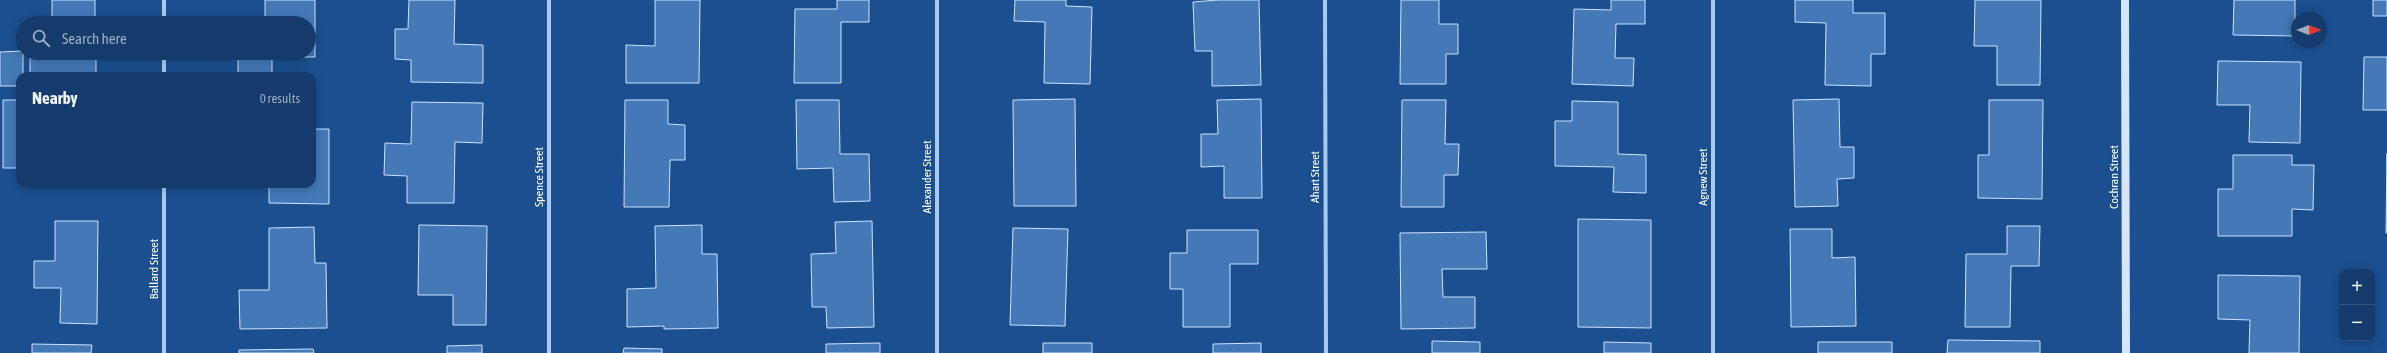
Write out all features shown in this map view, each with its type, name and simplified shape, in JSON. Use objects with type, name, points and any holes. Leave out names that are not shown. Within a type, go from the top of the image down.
[{"type":"main road","name":"Cochran Street","points":[[2125,0],[2126,353]]},
{"type":"street","points":[[164,0],[164,16]]},
{"type":"street","name":"Spence Street","points":[[549,0],[549,353]]},
{"type":"street","name":"Alexander Street","points":[[937,0],[937,353]]},
{"type":"street","name":"Ahart Street","points":[[1325,0],[1326,353]]},
{"type":"street","name":"Agnew Street","points":[[1713,0],[1713,353]]},
{"type":"street","points":[[164,60],[164,72]]},
{"type":"street","name":"Ballard Street","points":[[164,188],[164,353]]},
{"type":"building","points":[[52,0],[95,0],[95,16],[52,16]]},
{"type":"building","points":[[265,0],[315,0],[315,16],[265,16]]},
{"type":"building","points":[[409,0],[455,0],[454,44],[483,45],[483,83],[411,82],[411,60],[395,59],[395,29],[408,29]]},
{"type":"building","points":[[655,0],[700,0],[699,83],[626,83],[626,45],[655,46]]},
{"type":"building","points":[[837,0],[869,0],[869,22],[841,22],[841,83],[794,83],[795,9],[837,9]]},
{"type":"building","points":[[1015,0],[1066,0],[1066,6],[1092,7],[1090,84],[1044,83],[1045,22],[1014,21]]},
{"type":"building","points":[[1218,0],[1259,0],[1261,85],[1212,86],[1212,51],[1195,51],[1193,2]]},
{"type":"building","points":[[1401,0],[1439,0],[1439,24],[1458,24],[1458,54],[1446,54],[1446,84],[1400,84]]},
{"type":"building","points":[[1611,0],[1645,0],[1645,24],[1616,24],[1615,58],[1634,58],[1633,86],[1572,84],[1574,9],[1611,10]]},
{"type":"building","points":[[1795,0],[1853,0],[1853,13],[1885,13],[1885,54],[1871,54],[1871,86],[1825,85],[1826,23],[1795,22]]},
{"type":"building","points":[[1975,0],[2041,0],[2040,85],[1997,85],[1997,46],[1974,46]]},
{"type":"building","points":[[2234,0],[2295,0],[2295,12],[2291,12],[2291,36],[2233,35]]},
{"type":"building","points":[[2373,0],[2387,0],[2387,16],[2373,16]]},
{"type":"building","points":[[16,51],[16,60],[23,60],[23,72],[16,72],[16,86],[0,86],[0,52]]},
{"type":"building","points":[[2364,57],[2387,57],[2387,110],[2363,110]]},
{"type":"building","points":[[30,60],[96,60],[96,72],[30,72]]},
{"type":"building","points":[[238,60],[272,60],[272,72],[238,72]]},
{"type":"building","points":[[2218,61],[2301,62],[2300,143],[2249,142],[2250,105],[2217,105]]},
{"type":"building","points":[[1075,99],[1076,206],[1014,206],[1013,100]]},
{"type":"building","points":[[1261,99],[1262,198],[1224,198],[1224,166],[1201,167],[1201,134],[1218,134],[1217,100]]},
{"type":"building","points":[[1839,99],[1840,147],[1854,147],[1854,178],[1837,179],[1838,206],[1795,207],[1793,100]]},
{"type":"building","points":[[3,100],[16,100],[16,168],[3,168]]},
{"type":"building","points":[[625,100],[668,100],[668,124],[685,125],[685,160],[670,160],[669,207],[624,207]]},
{"type":"building","points":[[796,100],[839,100],[840,154],[869,154],[870,201],[834,202],[833,168],[797,169]]},
{"type":"building","points":[[1402,100],[1446,100],[1445,144],[1459,144],[1458,175],[1444,175],[1444,207],[1401,207]]},
{"type":"building","points":[[1989,100],[2043,100],[2042,199],[1978,198],[1978,155],[1989,155]]},
{"type":"building","points":[[1572,101],[1618,102],[1618,154],[1646,155],[1646,193],[1613,192],[1614,167],[1555,166],[1555,121],[1572,121]]},
{"type":"building","points":[[412,102],[483,103],[482,143],[455,142],[454,203],[407,203],[407,176],[384,175],[385,143],[411,144]]},
{"type":"building","points":[[316,129],[329,129],[329,204],[269,203],[269,188],[316,188]]},
{"type":"building","points":[[2387,153],[2387,233],[2386,233]]},
{"type":"building","points":[[2233,155],[2292,155],[2292,165],[2314,165],[2313,210],[2292,209],[2292,236],[2218,236],[2218,189],[2233,189]]},
{"type":"building","points":[[1578,219],[1651,220],[1651,328],[1578,327]]},
{"type":"building","points":[[55,221],[98,221],[97,324],[60,323],[61,288],[34,288],[34,261],[55,261]]},
{"type":"building","points":[[872,221],[874,327],[827,328],[826,307],[812,307],[811,254],[836,253],[835,222]]},
{"type":"building","points":[[419,225],[487,226],[486,325],[453,325],[453,295],[418,295]]},
{"type":"building","points":[[702,225],[702,254],[717,254],[718,328],[664,329],[664,326],[627,327],[627,289],[656,288],[655,226]]},
{"type":"building","points":[[2007,226],[2040,226],[2039,266],[2011,266],[2010,327],[1965,327],[1966,254],[2007,254]]},
{"type":"building","points":[[314,227],[315,263],[326,263],[327,328],[240,329],[239,290],[269,290],[269,228]]},
{"type":"building","points":[[1013,228],[1068,229],[1065,326],[1010,325]]},
{"type":"building","points":[[1790,229],[1832,229],[1832,258],[1855,257],[1856,326],[1791,327]]},
{"type":"building","points":[[1187,230],[1258,230],[1258,264],[1230,264],[1230,327],[1183,327],[1183,289],[1170,289],[1170,253],[1187,253]]},
{"type":"building","points":[[1486,232],[1487,269],[1442,269],[1443,297],[1475,297],[1475,328],[1401,329],[1400,233]]},
{"type":"building","points":[[2218,275],[2300,276],[2299,353],[2249,353],[2250,320],[2218,319]]},
{"type":"building","points":[[1948,340],[2040,341],[2040,353],[1947,353]]},
{"type":"building","points":[[1432,341],[1480,342],[1480,353],[1432,353]]},
{"type":"building","points":[[1604,342],[1651,343],[1651,353],[1604,353]]},
{"type":"building","points":[[1818,342],[1892,342],[1892,353],[1818,353]]},
{"type":"building","points":[[880,343],[880,353],[826,353],[826,344]]},
{"type":"building","points":[[1043,343],[1092,343],[1092,353],[1043,353]]},
{"type":"building","points":[[1261,343],[1261,353],[1213,353],[1213,344]]},
{"type":"building","points":[[32,344],[92,345],[91,353],[32,353]]},
{"type":"building","points":[[482,345],[482,353],[447,353],[447,346]]},
{"type":"building","points":[[624,348],[662,349],[662,353],[623,353]]},
{"type":"building","points":[[313,349],[314,353],[239,353],[239,350]]}]
